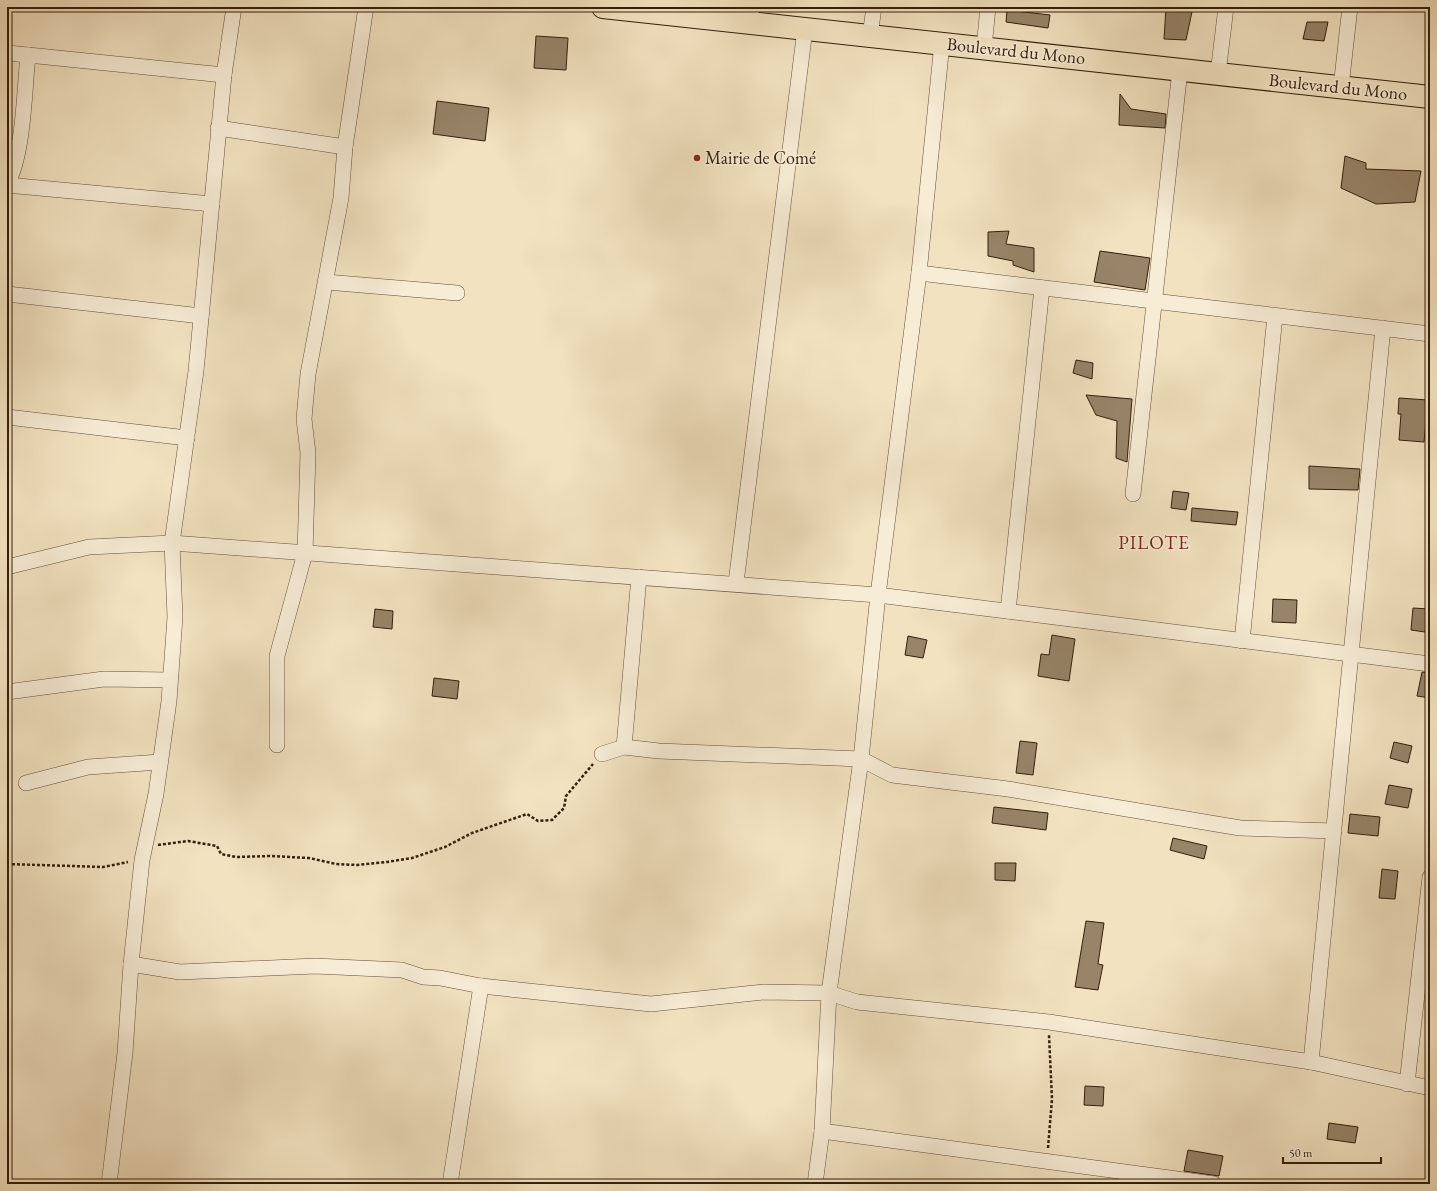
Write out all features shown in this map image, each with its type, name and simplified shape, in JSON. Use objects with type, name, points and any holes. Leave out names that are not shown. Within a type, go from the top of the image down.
[{"type":"main road","name":"Boulevard du Mono","points":[[603,7],[751,14],[805,29],[1430,97]]},
{"type":"street","points":[[109,1184],[125,1053],[143,854],[156,794],[170,680],[175,616],[172,543],[202,316],[218,128],[234,7]]},
{"type":"street","points":[[277,745],[278,656],[305,553],[308,453],[305,412],[308,374],[341,198],[345,147],[366,7]]},
{"type":"street","points":[[870,36],[874,7]]},
{"type":"street","points":[[984,48],[988,7]]},
{"type":"street","points":[[1218,74],[1226,7]]},
{"type":"street","points":[[1341,87],[1350,7]]},
{"type":"street","points":[[736,583],[805,29]]},
{"type":"street","points":[[815,1184],[822,1131],[829,993],[861,759],[878,595],[919,273],[942,43]]},
{"type":"street","points":[[7,53],[224,75]]},
{"type":"street","points":[[28,55],[18,150],[13,173],[7,185],[212,204]]},
{"type":"street","points":[[1133,494],[1180,70]]},
{"type":"street","points":[[218,128],[345,147]]},
{"type":"street","points":[[919,273],[1430,334]]},
{"type":"street","points":[[326,282],[457,293]]},
{"type":"street","points":[[1008,611],[1042,288]]},
{"type":"street","points":[[7,294],[202,316]]},
{"type":"street","points":[[1242,641],[1275,316]]},
{"type":"street","points":[[1311,1062],[1383,328]]},
{"type":"street","points":[[7,417],[187,438]]},
{"type":"street","points":[[7,567],[89,547],[172,543],[736,583],[878,595],[1430,664]]},
{"type":"street","points":[[624,747],[639,577]]},
{"type":"street","points":[[7,692],[104,680],[170,680]]},
{"type":"street","points":[[602,754],[624,747],[659,751],[861,759],[892,776],[1008,789],[1240,828],[1334,831]]},
{"type":"street","points":[[26,782],[88,767],[160,762]]},
{"type":"street","points":[[1407,1084],[1430,877]]},
{"type":"street","points":[[132,964],[180,972],[315,966],[394,970],[481,986],[651,1004],[764,992],[829,993],[857,1002],[1049,1022],[1311,1062],[1430,1088]]},
{"type":"street","points":[[450,1184],[481,986]]},
{"type":"street","points":[[822,1131],[1048,1160],[1214,1184]]},
{"type":"path","points":[[7,864],[103,867],[188,841],[217,846],[221,854],[236,858],[270,856],[309,858],[336,864],[350,865],[412,858],[445,847],[478,830],[527,814],[538,822],[552,820],[564,808],[566,796],[602,754]]},
{"type":"path","points":[[1048,1160],[1052,1099],[1049,1022]]},
{"type":"building","points":[[1166,7],[1193,7],[1186,40],[1164,39]]},
{"type":"building","points":[[1007,10],[1050,15],[1048,28],[1006,22]]},
{"type":"building","points":[[1307,22],[1328,22],[1324,41],[1303,39]]},
{"type":"building","points":[[536,36],[568,38],[566,70],[534,68]]},
{"type":"building","points":[[1120,94],[1131,109],[1166,114],[1165,128],[1119,125]]},
{"type":"building","points":[[437,101],[489,108],[485,141],[433,134]]},
{"type":"building","points":[[1345,156],[1366,163],[1366,169],[1421,171],[1415,202],[1376,204],[1341,188]]},
{"type":"building","points":[[1009,231],[1006,244],[1034,248],[1034,272],[1013,265],[1013,261],[988,256],[988,232]]},
{"type":"building","points":[[1100,251],[1150,258],[1145,290],[1094,282]]},
{"type":"building","points":[[1076,360],[1093,363],[1092,379],[1073,373]]},
{"type":"building","points":[[1086,395],[1132,399],[1127,462],[1116,458],[1117,421],[1096,415]]},
{"type":"building","points":[[1399,398],[1428,400],[1424,442],[1399,440],[1401,414],[1398,414]]},
{"type":"building","points":[[1309,466],[1360,469],[1358,490],[1309,489]]},
{"type":"building","points":[[1173,491],[1189,493],[1186,510],[1171,508]]},
{"type":"building","points":[[1192,508],[1238,512],[1236,525],[1191,521]]},
{"type":"building","points":[[1273,599],[1297,600],[1296,623],[1272,622]]},
{"type":"building","points":[[1413,608],[1429,609],[1425,632],[1411,630]]},
{"type":"building","points":[[375,609],[393,611],[392,629],[373,627]]},
{"type":"building","points":[[1052,635],[1075,639],[1069,681],[1038,676],[1041,654],[1049,655]]},
{"type":"building","points":[[908,636],[927,640],[923,658],[905,655]]},
{"type":"building","points":[[1422,672],[1430,673],[1430,698],[1417,696]]},
{"type":"building","points":[[434,678],[459,681],[457,699],[432,696]]},
{"type":"building","points":[[1020,741],[1037,743],[1033,775],[1016,773]]},
{"type":"building","points":[[1394,742],[1412,746],[1408,763],[1390,758]]},
{"type":"building","points":[[1389,785],[1412,789],[1408,808],[1385,804]]},
{"type":"building","points":[[994,807],[1048,813],[1046,830],[992,823]]},
{"type":"building","points":[[1350,814],[1380,817],[1378,836],[1348,833]]},
{"type":"building","points":[[1173,838],[1207,846],[1204,859],[1170,850]]},
{"type":"building","points":[[995,863],[1016,863],[1015,881],[995,880]]},
{"type":"building","points":[[1382,869],[1398,871],[1395,899],[1379,898]]},
{"type":"building","points":[[1086,921],[1104,923],[1098,964],[1103,965],[1098,990],[1075,987]]},
{"type":"building","points":[[1085,1086],[1104,1087],[1103,1106],[1084,1105]]},
{"type":"building","points":[[1329,1123],[1358,1127],[1355,1143],[1327,1139]]},
{"type":"building","points":[[1188,1150],[1223,1156],[1219,1176],[1184,1171]]},
{"type":"place","name":"Mairie de Comé","points":[[697,158]]},
{"type":"district","name":"PILOTE","points":[[1154,542]]}]
